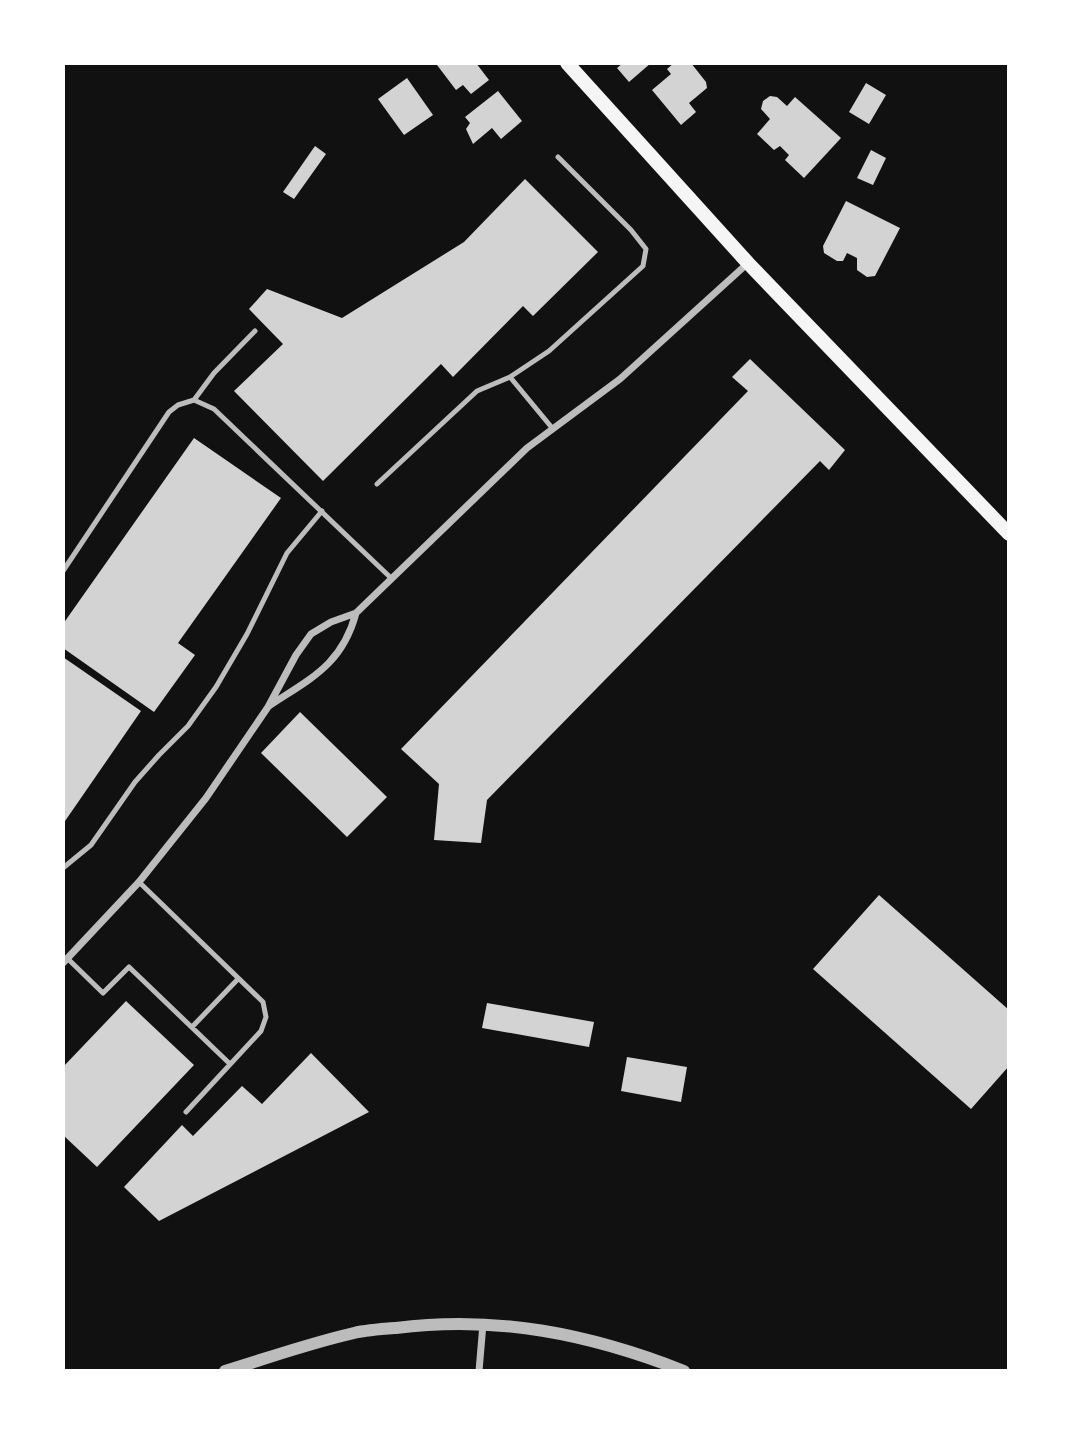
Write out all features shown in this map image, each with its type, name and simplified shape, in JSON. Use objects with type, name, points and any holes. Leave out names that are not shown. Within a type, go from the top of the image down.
[{"type":"main road","points":[[567,63],[748,263],[1009,534]]},
{"type":"street","points":[[64,961],[139,882],[206,798],[268,707],[296,655],[311,634],[331,622],[356,613],[527,448],[620,379],[748,263]]},
{"type":"street","points":[[268,707],[319,673],[336,657],[346,641],[356,613]]},
{"type":"street","points":[[225,1371],[355,1333],[421,1324],[483,1323],[559,1332],[646,1356],[684,1371]]},
{"type":"street","points":[[480,1371],[483,1323]]},
{"type":"lane","points":[[377,484],[477,391],[510,377],[549,351],[643,266],[646,249],[631,230],[558,156]]},
{"type":"lane","points":[[63,571],[169,412],[178,405],[194,400],[214,373],[255,331]]},
{"type":"lane","points":[[510,377],[553,429]]},
{"type":"lane","points":[[194,400],[214,409],[391,578]]},
{"type":"lane","points":[[63,868],[91,845],[135,782],[188,726],[216,687],[247,634],[287,553],[322,512]]},
{"type":"lane","points":[[139,882],[263,1002],[265,1017],[261,1031],[186,1112]]},
{"type":"lane","points":[[64,961],[103,993],[129,967],[230,1064]]},
{"type":"lane","points":[[192,1027],[238,979]]},
{"type":"building","points":[[476,63],[489,80],[471,94],[463,85],[456,90],[437,65]]},
{"type":"building","points":[[623,63],[651,63],[629,82],[617,68]]},
{"type":"building","points":[[674,63],[691,63],[706,82],[707,88],[689,103],[696,112],[681,125],[652,90],[671,74],[667,69]]},
{"type":"building","points":[[407,78],[433,115],[404,135],[378,99]]},
{"type":"building","points":[[866,83],[886,95],[869,124],[849,112]]},
{"type":"building","points":[[498,91],[522,121],[501,139],[492,128],[473,144],[466,129],[470,123],[465,117]]},
{"type":"building","points":[[770,96],[777,97],[787,106],[795,97],[841,138],[804,178],[785,160],[789,155],[780,146],[774,150],[757,134],[770,119],[761,109],[763,101]]},
{"type":"building","points":[[315,146],[326,154],[294,199],[283,192]]},
{"type":"building","points":[[871,150],[886,158],[873,185],[857,178]]},
{"type":"building","points":[[525,179],[598,252],[533,316],[523,306],[453,377],[441,364],[323,481],[234,391],[283,344],[249,309],[267,289],[342,318],[464,242]]},
{"type":"building","points":[[846,201],[900,228],[875,276],[867,277],[857,270],[857,258],[847,253],[843,261],[837,261],[824,253],[823,246]]},
{"type":"building","points":[[750,359],[845,450],[829,470],[820,461],[487,800],[481,843],[434,840],[439,784],[401,749],[748,391],[732,377]]},
{"type":"building","points":[[194,438],[281,498],[178,643],[195,655],[154,712],[63,648],[63,624]]},
{"type":"building","points":[[63,657],[141,711],[63,824]]},
{"type":"building","points":[[300,712],[387,797],[347,837],[261,753]]},
{"type":"building","points":[[879,895],[1009,1010],[1009,1066],[971,1109],[813,969]]},
{"type":"building","points":[[126,1001],[194,1065],[97,1167],[63,1135],[63,1067]]},
{"type":"building","points":[[487,1003],[594,1022],[589,1047],[482,1028]]},
{"type":"building","points":[[311,1053],[369,1112],[159,1221],[124,1187],[182,1125],[193,1136],[242,1086],[262,1104]]},
{"type":"building","points":[[627,1057],[687,1067],[681,1102],[621,1091]]}]
